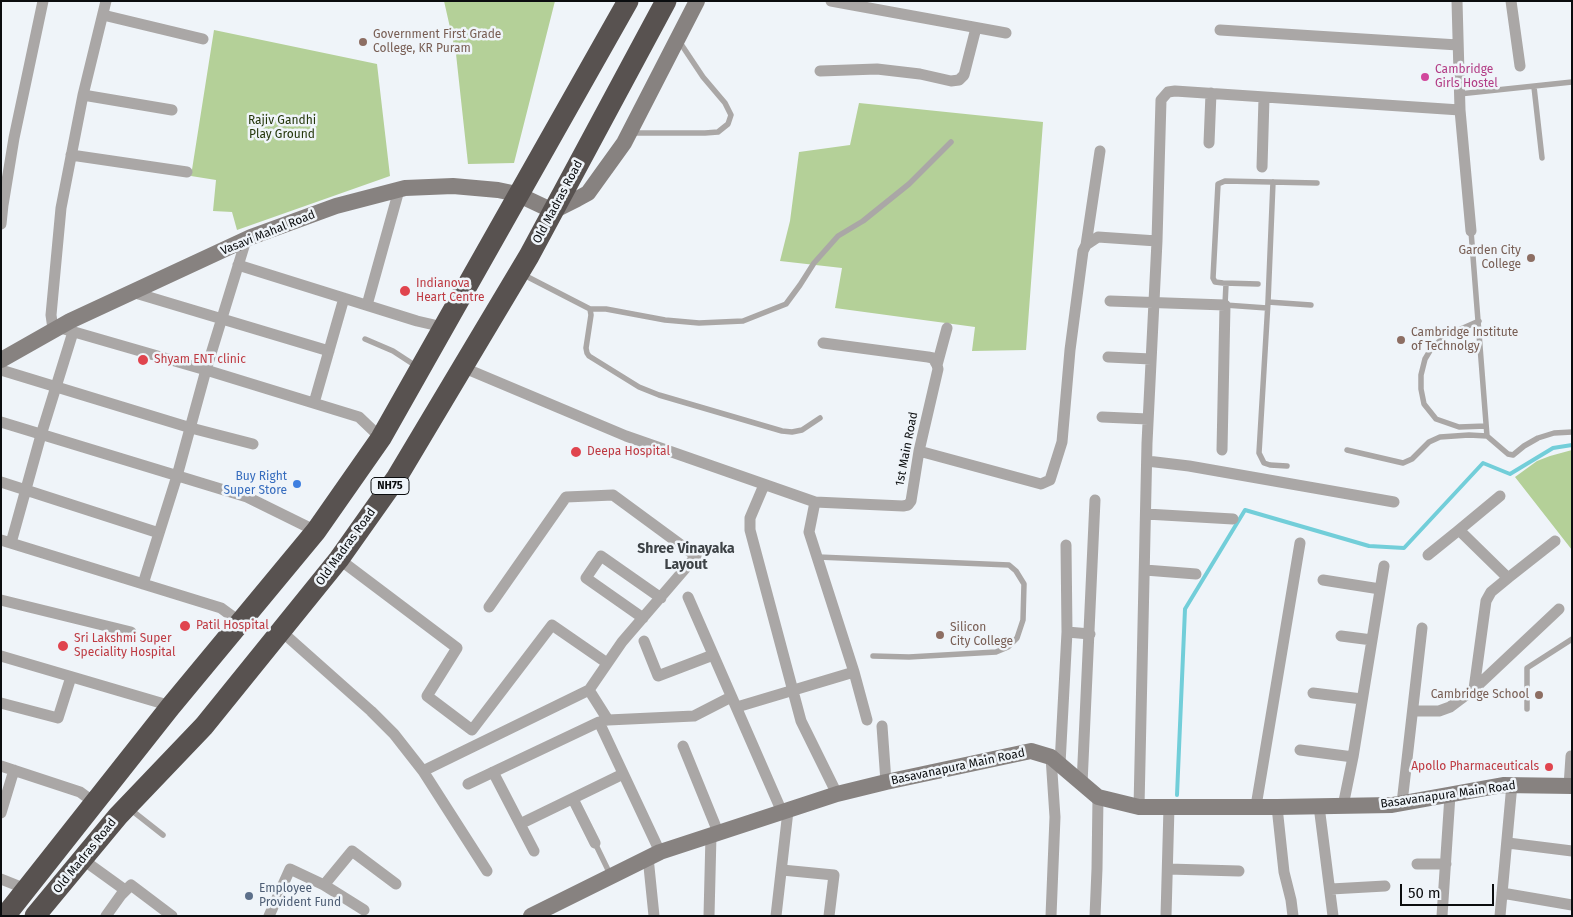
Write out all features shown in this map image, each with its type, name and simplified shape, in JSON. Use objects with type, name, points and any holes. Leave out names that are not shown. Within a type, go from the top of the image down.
[{"type":"highway","name":"Old Madras Road","points":[[5,916],[171,706],[316,531],[381,438],[517,194],[628,1]]},
{"type":"highway","name":"Old Madras Road","points":[[35,916],[126,806],[204,726],[338,559],[396,476],[519,272],[666,1]]},
{"type":"highway","points":[[130,759],[155,778]]},
{"type":"street","points":[[1,224],[14,138],[43,1]]},
{"type":"street","points":[[106,1],[83,95],[61,208],[51,315],[55,328],[206,370],[359,417],[381,438]]},
{"type":"street","points":[[553,211],[588,193],[601,176],[629,134],[697,1]]},
{"type":"street","points":[[831,1],[1006,33]]},
{"type":"street","points":[[1457,1],[1459,94],[1471,231]]},
{"type":"street","points":[[1511,1],[1520,66]]},
{"type":"street","points":[[103,15],[203,40]]},
{"type":"street","points":[[820,71],[877,69],[920,74],[951,81],[959,80],[964,74],[976,28]]},
{"type":"street","points":[[1220,30],[1458,46]]},
{"type":"street","points":[[1140,807],[1148,419],[1157,241],[1161,100],[1168,92],[1211,93],[1460,110]]},
{"type":"street","points":[[1209,144],[1211,93]]},
{"type":"street","points":[[83,95],[172,110]]},
{"type":"street","points":[[1262,167],[1264,98]]},
{"type":"street","points":[[919,451],[1041,484],[1050,480],[1062,442],[1070,350],[1083,251],[1086,244],[1100,151]]},
{"type":"street","points":[[71,155],[187,172]]},
{"type":"street","name":"Vasavi Mahal Road","points":[[1,360],[55,328],[132,292],[246,240],[336,206],[399,190],[453,186],[498,190],[517,194],[553,211]]},
{"type":"street","points":[[367,305],[399,190]]},
{"type":"street","points":[[1086,244],[1098,238],[1157,241]]},
{"type":"street","points":[[143,584],[177,476],[206,370],[246,240]]},
{"type":"street","points":[[238,265],[443,327]]},
{"type":"street","points":[[132,292],[329,351]]},
{"type":"street","points":[[314,403],[344,298]]},
{"type":"street","points":[[1110,301],[1154,301],[1225,305],[1222,450]]},
{"type":"street","name":"1st Main Road","points":[[814,502],[908,505],[912,496],[919,451],[938,369],[937,365],[947,328]]},
{"type":"street","points":[[73,332],[27,489],[6,541],[221,608],[240,622]]},
{"type":"street","points":[[823,344],[928,357],[933,358],[937,365]]},
{"type":"street","points":[[1108,357],[1151,359]]},
{"type":"street","points":[[462,367],[626,436],[814,502],[809,532],[854,672],[867,720]]},
{"type":"street","points":[[1,370],[191,428],[253,444]]},
{"type":"street","points":[[1102,416],[1148,419]]},
{"type":"street","points":[[1,422],[247,497],[316,531]]},
{"type":"street","points":[[1147,461],[1189,466],[1394,502]]},
{"type":"street","points":[[1,482],[159,533]]},
{"type":"street","points":[[764,485],[750,518],[749,525],[801,721],[837,794]]},
{"type":"street","points":[[423,771],[589,690],[606,664],[696,556],[614,495],[566,497],[489,607]]},
{"type":"street","points":[[1428,555],[1500,496]]},
{"type":"street","points":[[1082,784],[1095,500]]},
{"type":"street","points":[[1146,514],[1233,519]]},
{"type":"street","points":[[1459,530],[1508,578]]},
{"type":"street","points":[[1474,689],[1486,601],[1491,592],[1555,541]]},
{"type":"street","points":[[1256,806],[1300,543]]},
{"type":"street","points":[[1051,916],[1055,761],[1067,632],[1066,545]]},
{"type":"street","points":[[643,618],[586,578],[601,556],[661,598]]},
{"type":"street","points":[[338,559],[457,648],[428,696],[472,730],[552,625],[606,664]]},
{"type":"street","points":[[1343,806],[1353,757],[1384,566]]},
{"type":"street","points":[[1144,570],[1196,574]]},
{"type":"street","points":[[1323,580],[1380,589]]},
{"type":"street","points":[[688,597],[712,655],[785,812],[782,870],[776,916]]},
{"type":"street","points":[[1,600],[131,632]]},
{"type":"street","points":[[1413,711],[1439,711],[1450,708],[1474,689],[1559,609]]},
{"type":"street","points":[[1393,804],[1413,711],[1422,628]]},
{"type":"street","points":[[281,631],[371,711],[394,734],[423,771],[487,871]]},
{"type":"street","points":[[1067,632],[1090,634]]},
{"type":"street","points":[[1341,636],[1372,640]]},
{"type":"street","points":[[644,641],[658,676],[712,655]]},
{"type":"street","points":[[1,656],[171,706]]},
{"type":"street","points":[[468,784],[604,721],[694,716],[734,702],[793,690],[854,672]]},
{"type":"street","points":[[1,703],[58,718],[71,677]]},
{"type":"street","points":[[589,690],[604,721],[654,854],[654,916]]},
{"type":"street","points":[[1314,693],[1362,698]]},
{"type":"street","points":[[882,726],[886,782]]},
{"type":"street","points":[[683,746],[714,834],[709,916]]},
{"type":"street","points":[[1300,750],[1353,757]]},
{"type":"street","name":"Basavanapura Main Road","points":[[530,916],[654,854],[714,834],[837,794],[1031,751],[1055,761],[1098,797],[1140,807],[1277,807],[1393,804],[1450,796],[1512,784],[1570,786]]},
{"type":"street","points":[[1570,786],[1571,756]]},
{"type":"street","points":[[1,766],[80,792],[95,803]]},
{"type":"street","points":[[1,813],[14,770]]},
{"type":"street","points":[[493,772],[534,851]]},
{"type":"street","points":[[520,824],[623,774]]},
{"type":"street","points":[[1500,916],[1512,784]]},
{"type":"street","points":[[1442,916],[1450,796]]},
{"type":"street","points":[[1095,916],[1098,797]]},
{"type":"street","points":[[573,799],[595,843]]},
{"type":"street","points":[[1318,806],[1334,916]]},
{"type":"street","points":[[1166,916],[1169,807]]},
{"type":"street","points":[[1277,807],[1284,872],[1292,900],[1293,916]]},
{"type":"street","points":[[1508,843],[1572,851]]},
{"type":"street","points":[[324,885],[352,851],[396,884]]},
{"type":"street","points":[[82,859],[125,890]]},
{"type":"street","points":[[1417,864],[1446,864]]},
{"type":"street","points":[[269,916],[290,869],[324,885],[364,910]]},
{"type":"street","points":[[1168,869],[1239,871]]},
{"type":"street","points":[[782,870],[834,875],[829,916]]},
{"type":"street","points":[[1,879],[26,889]]},
{"type":"street","points":[[106,916],[125,890],[131,885],[172,916]]},
{"type":"street","points":[[1331,890],[1385,886]]},
{"type":"street","points":[[1502,893],[1572,905]]},
{"type":"lane","points":[[629,134],[718,132],[728,124],[731,115],[725,103],[703,77],[678,40]]},
{"type":"lane","points":[[1459,94],[1572,82]]},
{"type":"lane","points":[[1534,87],[1542,158]]},
{"type":"lane","points":[[519,272],[590,309],[606,309],[665,320],[698,323],[743,321],[786,304],[814,263],[838,236],[863,221],[909,184],[951,142]]},
{"type":"lane","points":[[1258,284],[1226,284],[1215,282],[1212,278],[1218,184],[1225,181],[1317,184]]},
{"type":"lane","points":[[1272,182],[1268,305],[1259,454],[1264,463],[1287,466]]},
{"type":"lane","points":[[1471,231],[1487,436]]},
{"type":"lane","points":[[1226,284],[1225,305],[1311,305]]},
{"type":"lane","points":[[590,309],[592,316],[586,348],[587,353],[639,387],[659,395],[782,431],[802,430],[820,418]]},
{"type":"lane","points":[[1479,321],[1445,336],[1432,349],[1423,367],[1421,389],[1424,404],[1436,419],[1459,427],[1486,426]]},
{"type":"lane","points":[[365,339],[393,350],[420,369]]},
{"type":"lane","points":[[1347,450],[1403,463],[1412,459],[1429,442],[1440,437],[1487,436],[1508,454],[1513,454],[1538,438],[1554,432],[1572,432]]},
{"type":"lane","points":[[818,558],[1009,565],[1016,571],[1024,584],[1023,620],[1017,638],[1008,647],[996,652],[909,657],[873,656]]},
{"type":"lane","points":[[1527,709],[1527,668],[1572,639]]},
{"type":"lane","points":[[126,806],[163,835]]},
{"type":"lane","points":[[595,843],[611,876]]},
{"type":"green space","points":[[444,1],[555,1],[514,163],[468,164],[456,54]]},
{"type":"green space","name":"Rajiv Gandhi Play Ground","points":[[214,30],[377,64],[390,176],[237,230],[232,212],[213,211],[216,180],[191,176]]},
{"type":"green space","points":[[859,103],[1043,122],[1026,350],[972,351],[975,327],[835,308],[842,268],[780,261],[790,221],[799,152],[850,145]]},
{"type":"green space","points":[[1572,450],[1572,550],[1515,477],[1537,461]]},
{"type":"waterway","points":[[1177,795],[1185,609],[1245,510],[1369,546],[1404,548],[1483,463],[1510,474],[1553,448],[1572,445]]},
{"type":"place","name":"Government First Grade College, KR Puram","points":[[363,42]]},
{"type":"place","name":"Cambridge Girls Hostel","points":[[1425,77]]},
{"type":"place","name":"Garden City College","points":[[1531,258]]},
{"type":"place","name":"Indianova Heart Centre","points":[[405,291]]},
{"type":"place","name":"Cambridge Institute of Technolgy","points":[[1401,340]]},
{"type":"place","name":"Shyam ENT clinic","points":[[143,360]]},
{"type":"place","name":"Deepa Hospital","points":[[576,452]]},
{"type":"place","name":"Buy Right Super Store","points":[[297,484]]},
{"type":"place","name":"Patil Hospital","points":[[185,626]]},
{"type":"place","name":"Silicon City College","points":[[940,635]]},
{"type":"place","name":"Sri Lakshmi Super Speciality Hospital","points":[[63,646]]},
{"type":"place","name":"Cambridge School","points":[[1539,695]]},
{"type":"place","name":"Apollo Pharmaceuticals","points":[[1549,767]]},
{"type":"place","name":"Employee Provident Fund","points":[[249,896]]},
{"type":"district","name":"Shree Vinayaka Layout","points":[[686,558]]}]
